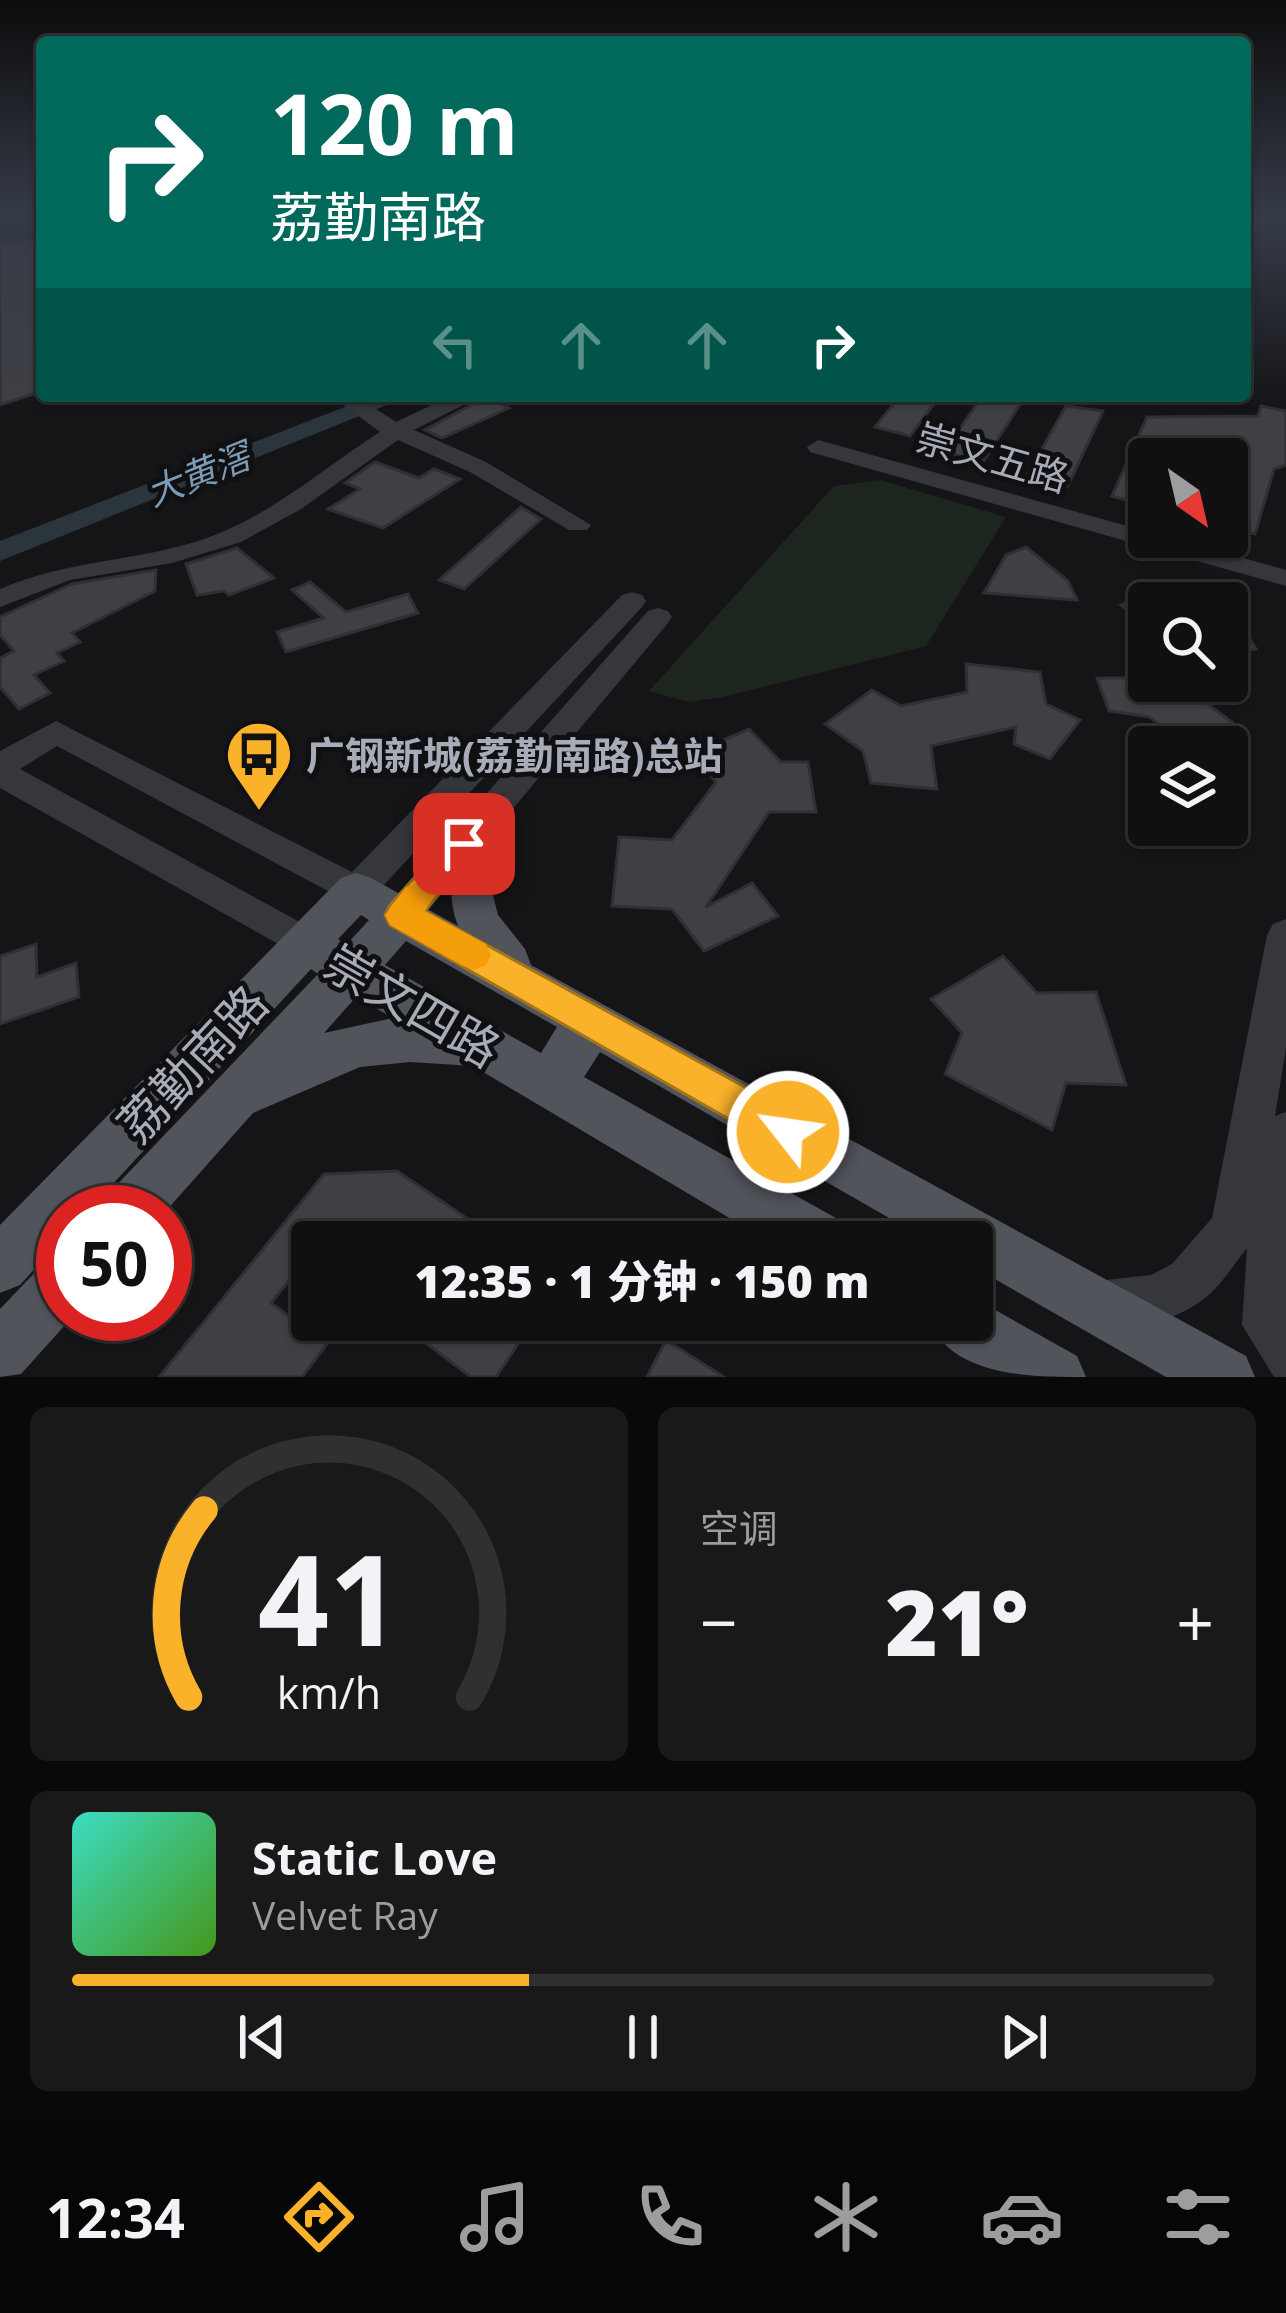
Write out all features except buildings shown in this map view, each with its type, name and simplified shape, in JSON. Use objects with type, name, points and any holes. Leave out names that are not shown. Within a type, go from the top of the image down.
[{"type":"main road","points":[[494,809],[476,860],[470,904],[477,930],[532,987]]},
{"type":"main road","name":"荔勤南路","points":[[0,1265],[305,943],[379,903]]},
{"type":"main road","name":"荔勤南路","points":[[153,1185],[353,969],[379,903]]},
{"type":"main road","name":"崇文四路","points":[[379,903],[1226,1377]]},
{"type":"main road","name":"崇文四路","points":[[305,943],[787,1221]]},
{"type":"main road","points":[[557,1088],[561,1058],[574,1040],[601,1026]]},
{"type":"main road","points":[[218,1113],[316,1055],[356,1042],[405,1036],[485,1046]]},
{"type":"main road","points":[[0,1353],[36,1314]]},
{"type":"main road","points":[[993,1341],[1056,1377]]},
{"type":"street","points":[[0,599],[65,572],[170,558],[234,537],[324,484],[394,430],[457,402]]},
{"type":"street","points":[[354,404],[394,430],[478,467],[578,525]]},
{"type":"street","name":"崇文五路","points":[[818,447],[1286,578]]},
{"type":"street","name":"荔勤南路","points":[[645,609],[494,809],[379,903],[645,609]]},
{"type":"street","name":"崇文四路","points":[[305,943],[0,770],[56,732],[379,903]]},
{"type":"street","points":[[1094,1305],[1156,1299],[1190,1281],[1233,1229],[1286,935]]},
{"type":"street","points":[[1286,1133],[1271,1235],[1267,1325],[1286,1358]]},
{"type":"shaded area","points":[[880,480],[1006,517],[926,646],[723,697],[689,702],[649,691],[834,486]]},
{"type":"waterway","name":"大黄滘","points":[[0,552],[381,402]]},
{"type":"slow traffic","points":[[418,896],[401,915],[474,955]]},
{"type":"place","name":"广钢新城(荔勤南路)总站","points":[[259,813]]},
{"type":"route","points":[[464,844],[401,915],[788,1132]]}]
